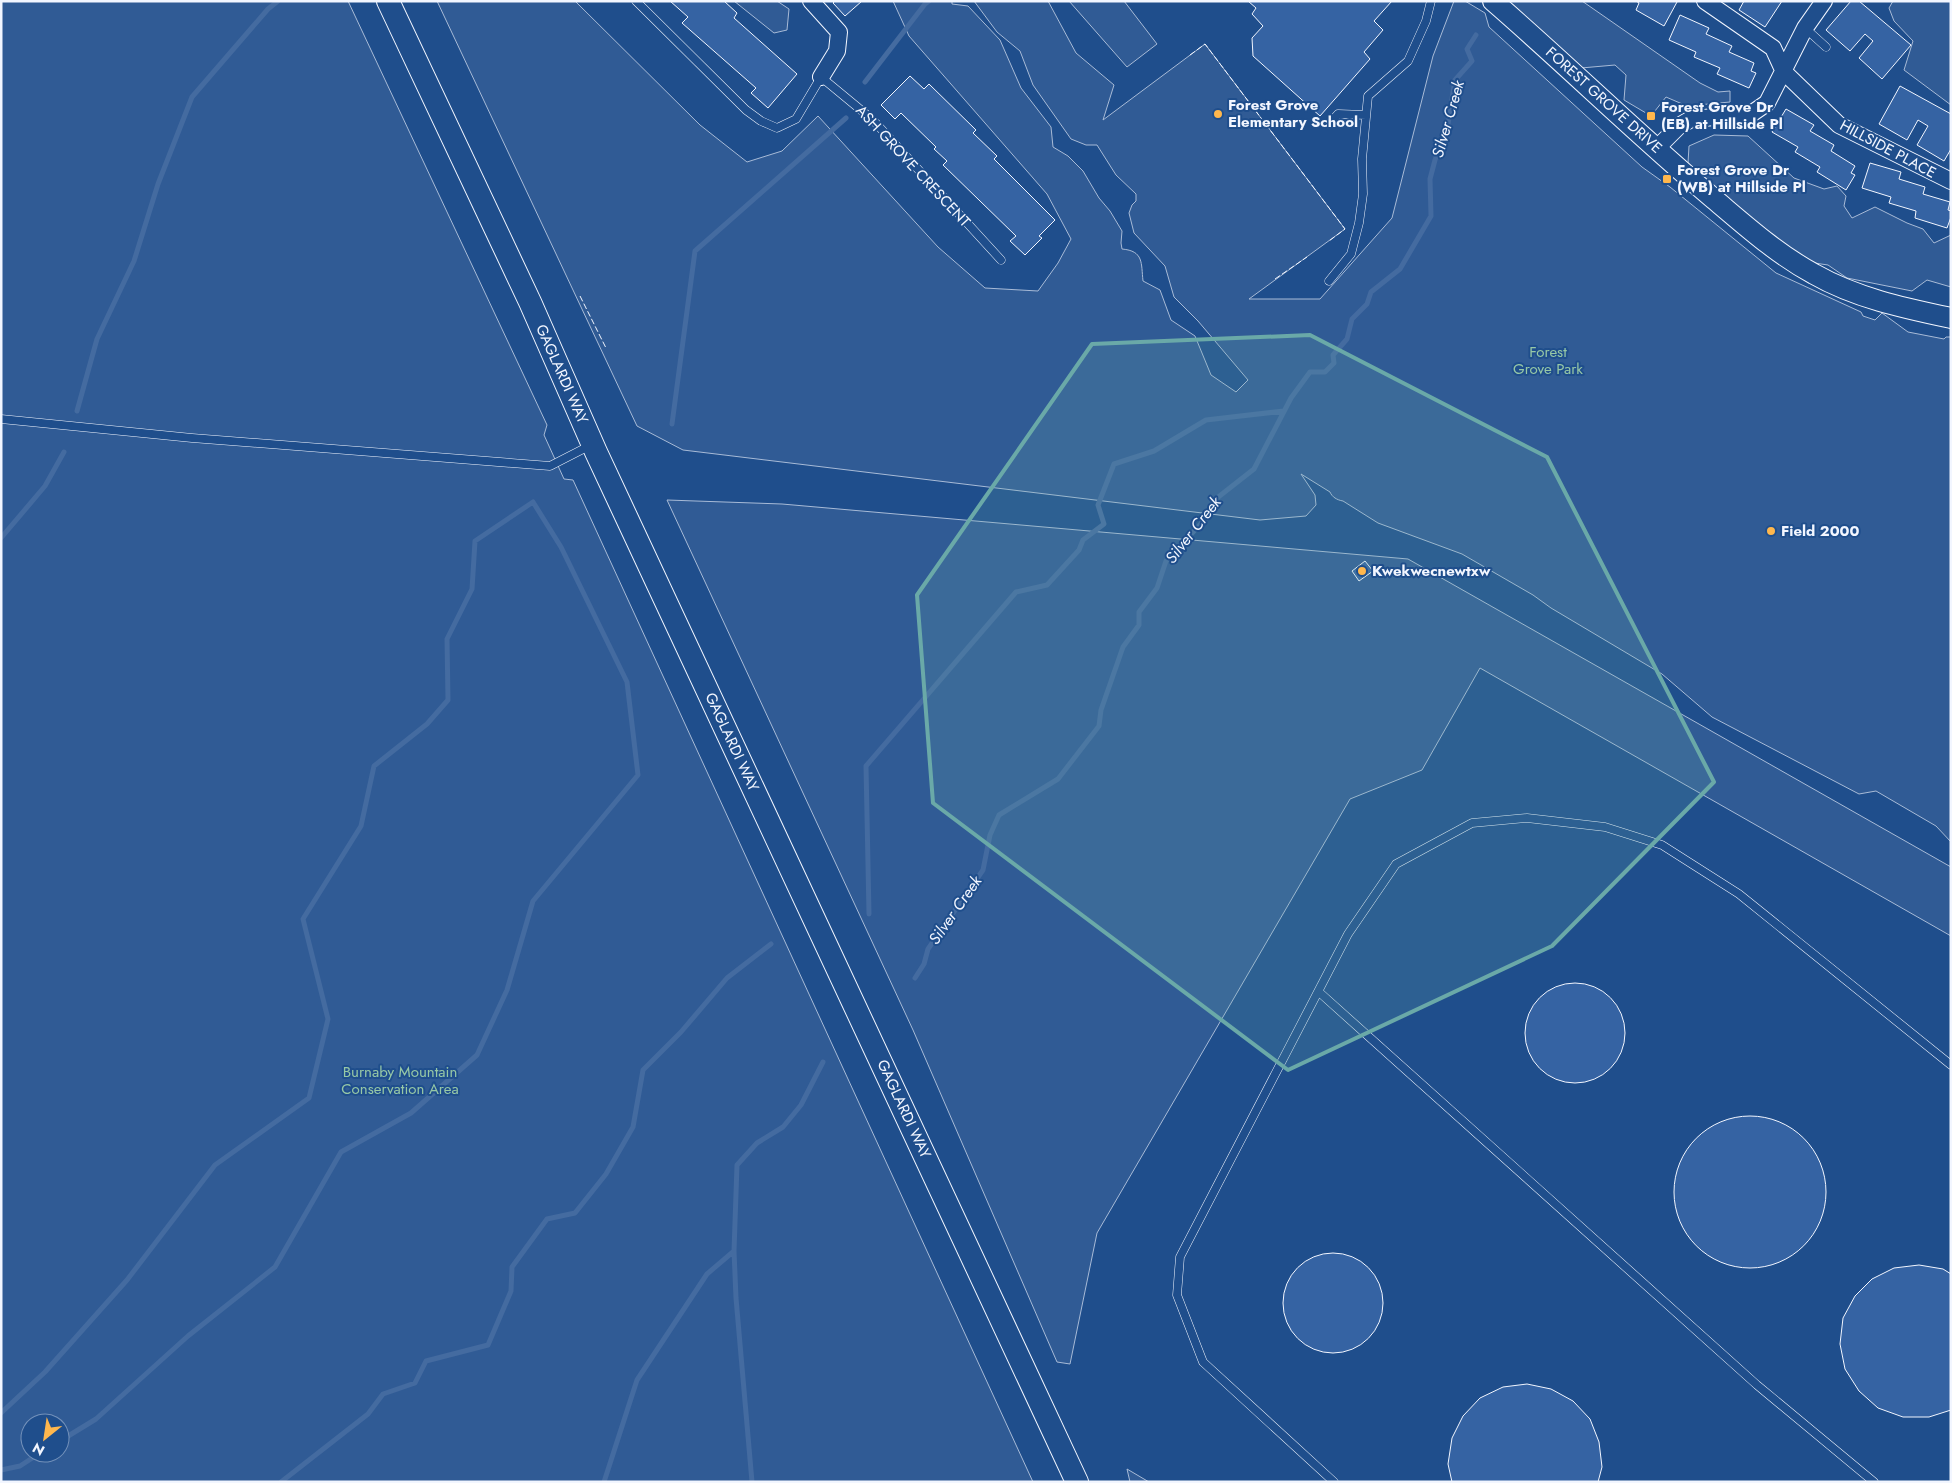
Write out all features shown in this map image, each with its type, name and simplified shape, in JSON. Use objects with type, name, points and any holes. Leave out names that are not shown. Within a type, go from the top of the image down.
[{"type":"main road","name":"GAGLARDI WAY","points":[[388,1],[530,302],[593,444],[1078,1482]]},
{"type":"street","points":[[812,1],[839,32],[837,51],[821,76]]},
{"type":"street","name":"FOREST GROVE DRIVE","points":[[1493,1],[1657,148],[1780,254],[1815,275],[1864,297],[1951,318]]},
{"type":"street","name":"HILLSIDE PLACE","points":[[1705,1],[1773,48],[1784,72],[1839,126],[1951,181]]},
{"type":"street","points":[[1657,148],[1679,126],[1691,119],[1738,116],[1756,111],[1767,103],[1805,28],[1824,1]]},
{"type":"lane","points":[[636,1],[746,110],[761,121],[777,128],[796,119],[821,76]]},
{"type":"lane","points":[[1329,281],[1351,254],[1359,223],[1363,194],[1362,159],[1368,96],[1408,61],[1426,21],[1430,1]]},
{"type":"lane","points":[[1805,28],[1826,47]]},
{"type":"lane","name":"ASH GROVE CRESCENT","points":[[821,76],[873,120],[1001,260]]},
{"type":"lane","points":[[1329,124],[1338,114],[1366,115]]},
{"type":"lane","points":[[1,419],[202,439],[550,466],[593,444]]},
{"type":"lane","points":[[1334,1482],[1202,1362],[1177,1295],[1180,1257],[1348,934],[1396,864],[1472,823],[1527,818],[1605,827],[1662,846],[1739,894],[1951,1065]]},
{"type":"lane","points":[[1318,992],[1757,1385],[1874,1482]]},
{"type":"highlighted area","points":[[1310,335],[1547,457],[1714,782],[1552,946],[1288,1070],[933,803],[917,595],[1092,344]]},
{"type":"green space","name":"Burnaby Mountain Conservation Area","points":[[1,1],[348,1],[547,425],[544,435],[564,479],[573,480],[1033,1482],[1,1482]]},
{"type":"green space","name":"Forest Grove Park","points":[[437,1],[575,1],[700,125],[747,162],[782,151],[818,116],[938,247],[985,288],[1038,291],[1058,263],[1071,239],[1047,194],[909,36],[893,1],[952,1],[952,4],[968,6],[1000,40],[1021,88],[1051,127],[1053,147],[1068,156],[1083,171],[1099,198],[1110,211],[1122,231],[1122,249],[1129,250],[1138,255],[1143,281],[1160,290],[1171,320],[1195,336],[1211,375],[1236,392],[1248,380],[1198,321],[1174,297],[1165,266],[1134,233],[1129,213],[1136,201],[1136,194],[1116,175],[1097,145],[1086,145],[1071,139],[1033,85],[1020,51],[997,32],[974,1],[1048,1],[1076,53],[1114,85],[1103,120],[1205,44],[1345,229],[1249,299],[1320,299],[1392,218],[1433,56],[1454,1],[1465,1],[1485,13],[1489,27],[1642,167],[1670,187],[1776,273],[1861,312],[1863,316],[1875,320],[1882,313],[1908,332],[1944,339],[1951,337],[1951,842],[1936,826],[1876,791],[1859,794],[1712,717],[1662,674],[1462,554],[1378,523],[1335,498],[1330,492],[1301,474],[1315,495],[1316,505],[1306,516],[1260,520],[683,450],[637,426]]},
{"type":"green space","points":[[734,1],[777,1],[789,9],[787,30],[774,33]]},
{"type":"green space","points":[[1069,1],[1124,1],[1157,44],[1127,67]]},
{"type":"green space","points":[[1506,1],[1582,1],[1700,83],[1718,92],[1730,91],[1730,102],[1687,106],[1666,97],[1651,116],[1624,100],[1626,75],[1615,65],[1581,68]]},
{"type":"green space","points":[[1893,1],[1951,1],[1951,105],[1904,70],[1913,41],[1894,21],[1889,8]]},
{"type":"green space","points":[[1714,135],[1748,136],[1794,178],[1824,189],[1837,186],[1846,196],[1844,206],[1852,218],[1875,207],[1923,229],[1934,243],[1951,235],[1951,287],[1927,280],[1912,291],[1847,278],[1828,265],[1794,260],[1688,163],[1689,146]]},
{"type":"green space","points":[[667,500],[782,504],[1408,559],[1951,867],[1951,936],[1480,668],[1422,770],[1350,799],[1097,1233],[1070,1364],[1057,1362],[913,1030]]},
{"type":"green space","points":[[1127,1469],[1149,1482],[1130,1482]]},
{"type":"building","points":[[670,1],[724,1],[737,13],[734,18],[797,74],[768,108],[751,93],[756,88],[682,23],[688,17]]},
{"type":"building","points":[[835,1],[862,1],[845,16],[833,3]]},
{"type":"building","points":[[1248,1],[1392,1],[1374,21],[1383,30],[1364,52],[1370,59],[1320,116],[1253,56],[1252,38],[1263,26],[1252,14],[1256,8]]},
{"type":"building","points":[[1636,1],[1677,2],[1664,26],[1636,10],[1639,3]]},
{"type":"building","points":[[1744,1],[1782,1],[1765,27],[1739,10]]},
{"type":"building","points":[[1851,1],[1859,1],[1911,45],[1882,79],[1859,58],[1873,41],[1865,34],[1850,51],[1826,30]]},
{"type":"building","points":[[1680,15],[1709,28],[1706,34],[1732,46],[1729,52],[1754,63],[1751,71],[1756,73],[1749,88],[1717,74],[1720,68],[1694,57],[1696,52],[1669,40]]},
{"type":"building","points":[[910,76],[924,89],[929,84],[976,130],[973,133],[997,156],[994,159],[1055,220],[1039,236],[1042,238],[1025,255],[1010,241],[1016,236],[943,165],[947,161],[934,149],[936,147],[901,113],[895,119],[881,105]]},
{"type":"building","points":[[1900,86],[1951,114],[1951,149],[1944,161],[1917,145],[1928,126],[1918,120],[1907,140],[1879,124]]},
{"type":"building","points":[[1786,109],[1814,125],[1810,131],[1834,145],[1831,151],[1855,166],[1851,173],[1855,175],[1846,190],[1817,172],[1820,167],[1795,152],[1798,147],[1772,132]]},
{"type":"building","points":[[1870,163],[1901,172],[1899,179],[1925,187],[1923,194],[1950,202],[1948,210],[1951,211],[1951,217],[1947,228],[1915,218],[1916,211],[1889,203],[1891,197],[1862,188]]},
{"type":"building","name":"Kwekwecnewtxw","points":[[1365,561],[1373,571],[1359,581],[1352,571]]},
{"type":"building","points":[[1575,983],[1594,986],[1611,997],[1622,1014],[1625,1033],[1622,1052],[1611,1069],[1594,1080],[1575,1083],[1556,1080],[1539,1069],[1528,1052],[1525,1033],[1528,1014],[1539,997],[1556,986]]},
{"type":"building","points":[[1750,1116],[1765,1117],[1779,1122],[1804,1138],[1820,1163],[1825,1177],[1825,1207],[1820,1221],[1804,1246],[1779,1262],[1765,1267],[1750,1268],[1735,1267],[1721,1262],[1696,1246],[1680,1221],[1675,1207],[1674,1192],[1675,1177],[1680,1163],[1696,1138],[1721,1122],[1735,1117]]},
{"type":"building","points":[[1333,1253],[1352,1256],[1369,1267],[1380,1284],[1383,1303],[1380,1322],[1369,1339],[1352,1350],[1333,1353],[1314,1350],[1297,1339],[1286,1322],[1283,1303],[1286,1284],[1297,1267],[1314,1256]]},
{"type":"building","points":[[1919,1265],[1943,1269],[1951,1274],[1951,1410],[1929,1417],[1903,1417],[1878,1408],[1859,1391],[1845,1369],[1840,1344],[1843,1318],[1855,1296],[1872,1279],[1894,1268]]},
{"type":"building","points":[[1527,1384],[1551,1389],[1573,1401],[1590,1419],[1599,1442],[1602,1467],[1598,1482],[1452,1482],[1448,1464],[1452,1438],[1463,1416],[1480,1398],[1503,1387]]},
{"type":"waterway","points":[[77,411],[97,339],[134,261],[158,184],[192,97],[268,9],[278,1]]},
{"type":"waterway","points":[[865,82],[929,1]]},
{"type":"waterway","name":"Silver Creek","points":[[915,978],[924,964],[928,949],[983,870],[990,835],[999,815],[1058,779],[1099,726],[1101,710],[1123,647],[1139,625],[1139,612],[1157,588],[1166,561],[1209,515],[1217,498],[1254,469],[1291,398],[1310,372],[1325,372],[1334,363],[1333,355],[1347,339],[1352,319],[1367,304],[1371,292],[1400,269],[1431,216],[1430,179],[1448,124],[1455,80],[1472,61],[1467,49],[1476,35]]},
{"type":"waterway","points":[[672,424],[695,251],[846,118]]},
{"type":"waterway","points":[[869,914],[866,766],[1016,592],[1047,585],[1079,550],[1083,540],[1104,524],[1098,505],[1114,464],[1154,451],[1206,420],[1284,411]]},
{"type":"waterway","points":[[1,538],[45,486],[64,452]]},
{"type":"waterway","points":[[1,1413],[45,1372],[127,1280],[215,1165],[309,1098],[328,1019],[303,919],[361,826],[374,766],[427,724],[448,700],[447,639],[472,589],[475,541],[533,502],[561,547],[627,682],[638,775],[533,901],[507,990],[477,1055],[411,1113],[341,1152],[275,1267],[188,1336],[96,1419],[70,1435]]},
{"type":"waterway","points":[[281,1482],[368,1414],[383,1394],[415,1383],[426,1361],[488,1345],[511,1291],[512,1267],[547,1219],[575,1213],[606,1174],[633,1127],[643,1070],[681,1032],[727,978],[771,944]]},
{"type":"waterway","points":[[604,1482],[637,1380],[707,1274],[734,1251],[737,1165],[757,1143],[783,1127],[801,1105],[823,1062]]},
{"type":"waterway","points":[[734,1251],[736,1298],[752,1482]]},
{"type":"waterway","points":[[1,1470],[20,1466],[25,1463]]},
{"type":"fence","points":[[1190,55],[1205,44],[1345,229],[1329,241]]},
{"type":"fence","points":[[1275,279],[1307,257]]},
{"type":"fence","points":[[580,296],[606,348]]},
{"type":"place","name":"Forest Grove Elementary School","points":[[1218,114]]},
{"type":"place","name":"Forest Grove Dr (EB) at Hillside Pl","points":[[1651,116]]},
{"type":"place","name":"Forest Grove Dr (WB) at Hillside Pl","points":[[1667,179]]},
{"type":"place","name":"Field 2000","points":[[1771,531]]},
{"type":"place","name":"Kwekwecnewtxw","points":[[1362,571]]}]
